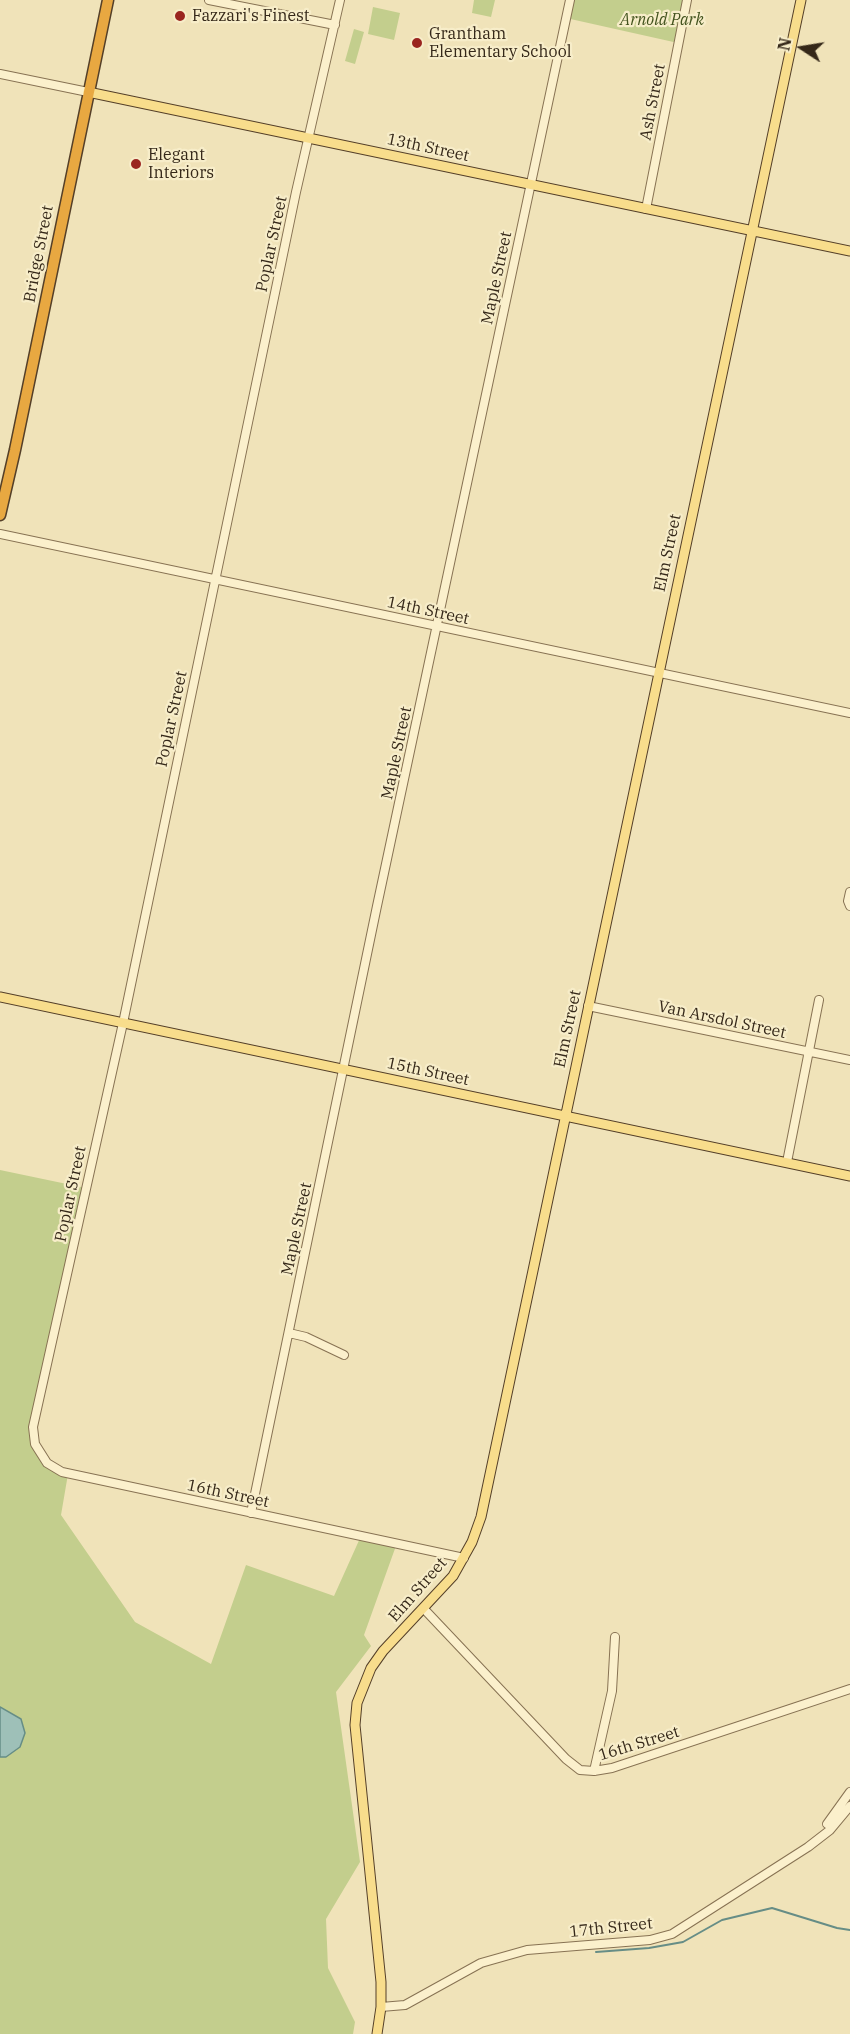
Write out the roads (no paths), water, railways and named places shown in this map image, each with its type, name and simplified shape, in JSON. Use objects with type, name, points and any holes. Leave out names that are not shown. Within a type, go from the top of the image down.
[{"type":"highway","name":"Bridge Street","points":[[0,515],[108,0]]},
{"type":"main road","name":"Elm Street","points":[[377,2034],[381,2007],[355,1725],[357,1703],[371,1668],[383,1652],[453,1576],[472,1542],[481,1517],[801,0]]},
{"type":"main road","name":"13th Street","points":[[88,92],[850,251]]},
{"type":"main road","name":"15th Street","points":[[0,998],[850,1176]]},
{"type":"street","points":[[209,0],[335,25]]},
{"type":"street","name":"Poplar Street","points":[[35,1444],[33,1427],[123,1023],[308,138],[340,0]]},
{"type":"street","name":"Maple Street","points":[[251,1513],[377,906],[570,0]]},
{"type":"street","name":"Ash Street","points":[[646,209],[687,0]]},
{"type":"street","name":"13th Street","points":[[0,74],[88,92]]},
{"type":"street","name":"14th Street","points":[[0,534],[850,713]]},
{"type":"street","points":[[850,892],[848,901],[850,906]]},
{"type":"street","points":[[787,1162],[819,1000]]},
{"type":"street","name":"Van Arsdol Street","points":[[588,1006],[850,1060]]},
{"type":"street","points":[[289,1333],[306,1337],[344,1355]]},
{"type":"street","name":"16th Street","points":[[35,1444],[47,1463],[62,1472],[464,1558]]},
{"type":"street","name":"16th Street","points":[[424,1609],[566,1760],[580,1770],[594,1771],[612,1768],[850,1689]]},
{"type":"street","points":[[594,1771],[612,1691],[615,1637]]},
{"type":"street","points":[[828,1824],[850,1792]]},
{"type":"street","name":"17th Street","points":[[381,2007],[405,2005],[481,1964],[527,1950],[650,1940],[672,1934],[805,1849],[830,1830],[850,1806]]},
{"type":"water","points":[[0,1707],[21,1719],[25,1733],[20,1747],[6,1757],[0,1757]]},
{"type":"waterway","points":[[596,1952],[649,1948],[683,1942],[722,1920],[772,1908],[850,1930]]},
{"type":"place","name":"Fazzari's Finest","points":[[180,16]]},
{"type":"place","name":"Grantham Elementary School","points":[[417,43]]},
{"type":"place","name":"Elegant Interiors","points":[[136,164]]},
{"type":"park label","name":"Arnold Park","points":[[662,20]]}]
